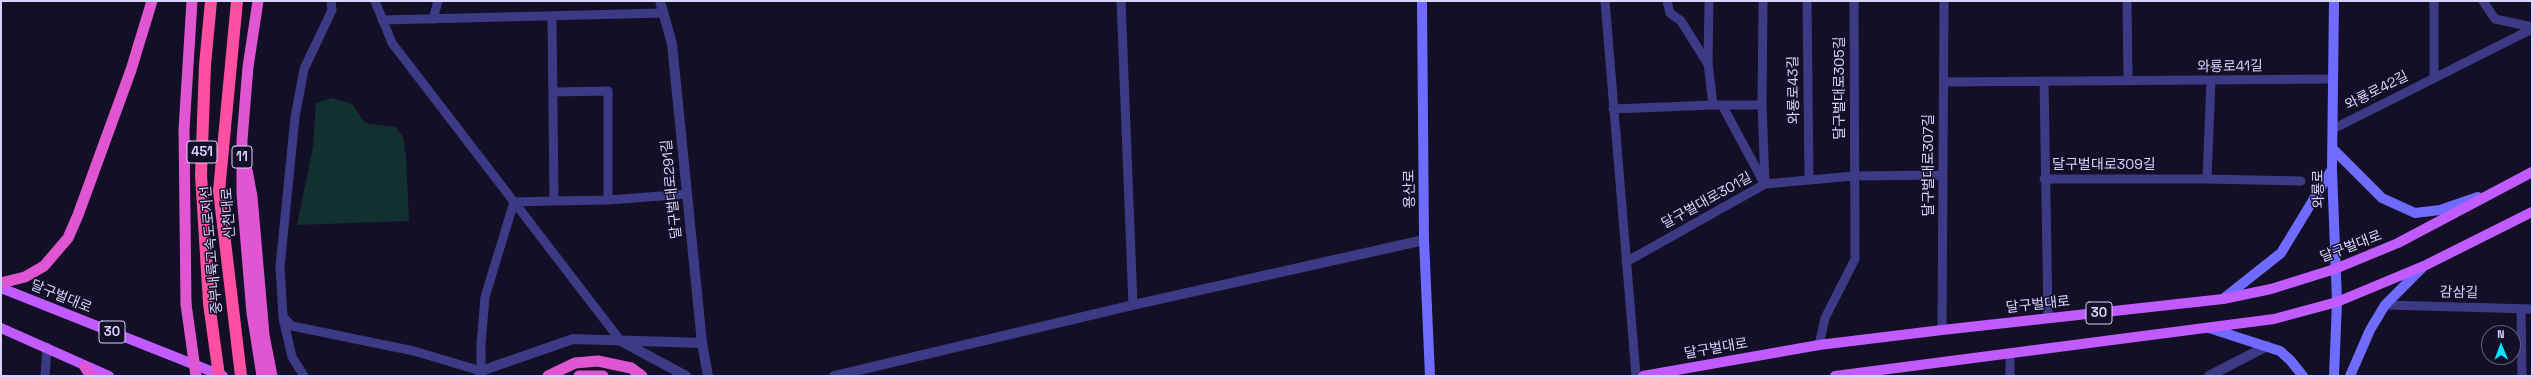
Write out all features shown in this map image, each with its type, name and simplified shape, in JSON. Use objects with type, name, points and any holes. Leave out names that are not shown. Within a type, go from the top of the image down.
[{"type":"highway","points":[[1,283],[25,277],[44,266],[68,238],[78,215],[131,70],[152,1]]},
{"type":"highway","points":[[192,1],[184,130],[186,304],[196,376]]},
{"type":"highway","name":"중부내륙고속도로지선","points":[[211,1],[205,65],[201,175],[209,303],[219,376]]},
{"type":"highway","name":"중부내륙고속도로지선","points":[[237,1],[219,191],[231,303],[241,376]]},
{"type":"highway","name":"신천대로","points":[[258,2],[248,66],[242,140],[242,194],[252,313],[262,376]]},
{"type":"highway","points":[[242,140],[252,197],[264,335],[272,376]]},
{"type":"highway","points":[[548,376],[574,363],[598,361],[630,368],[642,376]]},
{"type":"highway","points":[[579,376],[603,376]]},
{"type":"main road","name":"용산로","points":[[1422,1],[1424,240],[1430,376]]},
{"type":"main road","name":"와룡로","points":[[2334,1],[2332,129],[2334,150],[2332,169],[2337,302],[2334,376]]},
{"type":"main road","points":[[2334,150],[2382,198],[2415,213],[2440,210],[2486,195]]},
{"type":"main road","points":[[2223,299],[2281,253],[2332,169]]},
{"type":"main road","name":"달구벌대로","points":[[1643,376],[1819,345],[2223,299],[2271,289],[2335,269],[2398,243],[2486,195],[2532,172]]},
{"type":"main road","name":"30","points":[[1835,376],[2274,319],[2337,302],[2426,265],[2532,212]]},
{"type":"main road","points":[[2350,376],[2370,330],[2385,305],[2426,265]]},
{"type":"main road","name":"달구벌대로","points":[[1,288],[223,376]]},
{"type":"main road","points":[[1,328],[47,347],[88,371],[109,376]]},
{"type":"main road","points":[[2208,328],[2267,346],[2280,352],[2290,360],[2303,376]]},
{"type":"street","points":[[304,376],[292,357],[283,317],[280,267],[295,117],[304,69],[332,10],[330,1]]},
{"type":"street","points":[[375,1],[392,43],[620,340],[686,376]]},
{"type":"street","points":[[434,19],[438,1]]},
{"type":"street","name":"달구벌대로291길","points":[[660,1],[672,44],[702,343],[708,376]]},
{"type":"street","points":[[1121,1],[1133,305]]},
{"type":"street","points":[[1605,1],[1636,376]]},
{"type":"street","points":[[1667,1],[1670,13],[1681,21],[1709,66]]},
{"type":"street","points":[[1709,1],[1709,66],[1718,105],[1765,184]]},
{"type":"street","points":[[1763,1],[1762,105],[1765,184]]},
{"type":"street","name":"와룡로43길","points":[[1807,1],[1809,179]]},
{"type":"street","name":"달구벌대로305길","points":[[1819,345],[1825,318],[1855,259],[1854,1]]},
{"type":"street","name":"달구벌대로307길","points":[[1942,330],[1944,1]]},
{"type":"street","points":[[2127,1],[2128,81]]},
{"type":"street","points":[[2434,1],[2434,78]]},
{"type":"street","points":[[2483,1],[2495,19],[2532,28]]},
{"type":"street","points":[[382,20],[663,13]]},
{"type":"street","points":[[552,16],[554,201]]},
{"type":"street","name":"와룡로42길","points":[[2332,129],[2532,28]]},
{"type":"street","name":"와룡로41길","points":[[1944,82],[2211,82],[2333,79]]},
{"type":"street","points":[[2044,81],[2044,178]]},
{"type":"street","points":[[2207,179],[2211,82]]},
{"type":"street","points":[[553,92],[608,91],[608,200]]},
{"type":"street","points":[[1613,109],[1762,105]]},
{"type":"street","points":[[1854,176],[1943,175]]},
{"type":"street","name":"달구벌대로301길","points":[[1626,262],[1765,184],[1854,176]]},
{"type":"street","name":"달구벌대로309길","points":[[2048,318],[2044,178],[2301,181]]},
{"type":"street","points":[[514,202],[608,200],[687,194]]},
{"type":"street","points":[[481,373],[481,344],[485,298],[514,202]]},
{"type":"street","points":[[834,376],[1133,305],[1424,240]]},
{"type":"street","name":"감삼길","points":[[2385,305],[2532,309]]},
{"type":"street","points":[[2521,309],[2522,376]]},
{"type":"street","points":[[283,317],[292,326],[414,351],[481,373],[573,339],[702,343]]},
{"type":"street","points":[[2208,376],[2267,346]]},
{"type":"street","points":[[45,376],[47,347]]},
{"type":"street","points":[[2010,353],[2010,376]]},
{"type":"green space","points":[[332,98],[352,104],[365,123],[396,127],[403,137],[406,157],[409,221],[297,225],[313,147],[316,103]]}]
